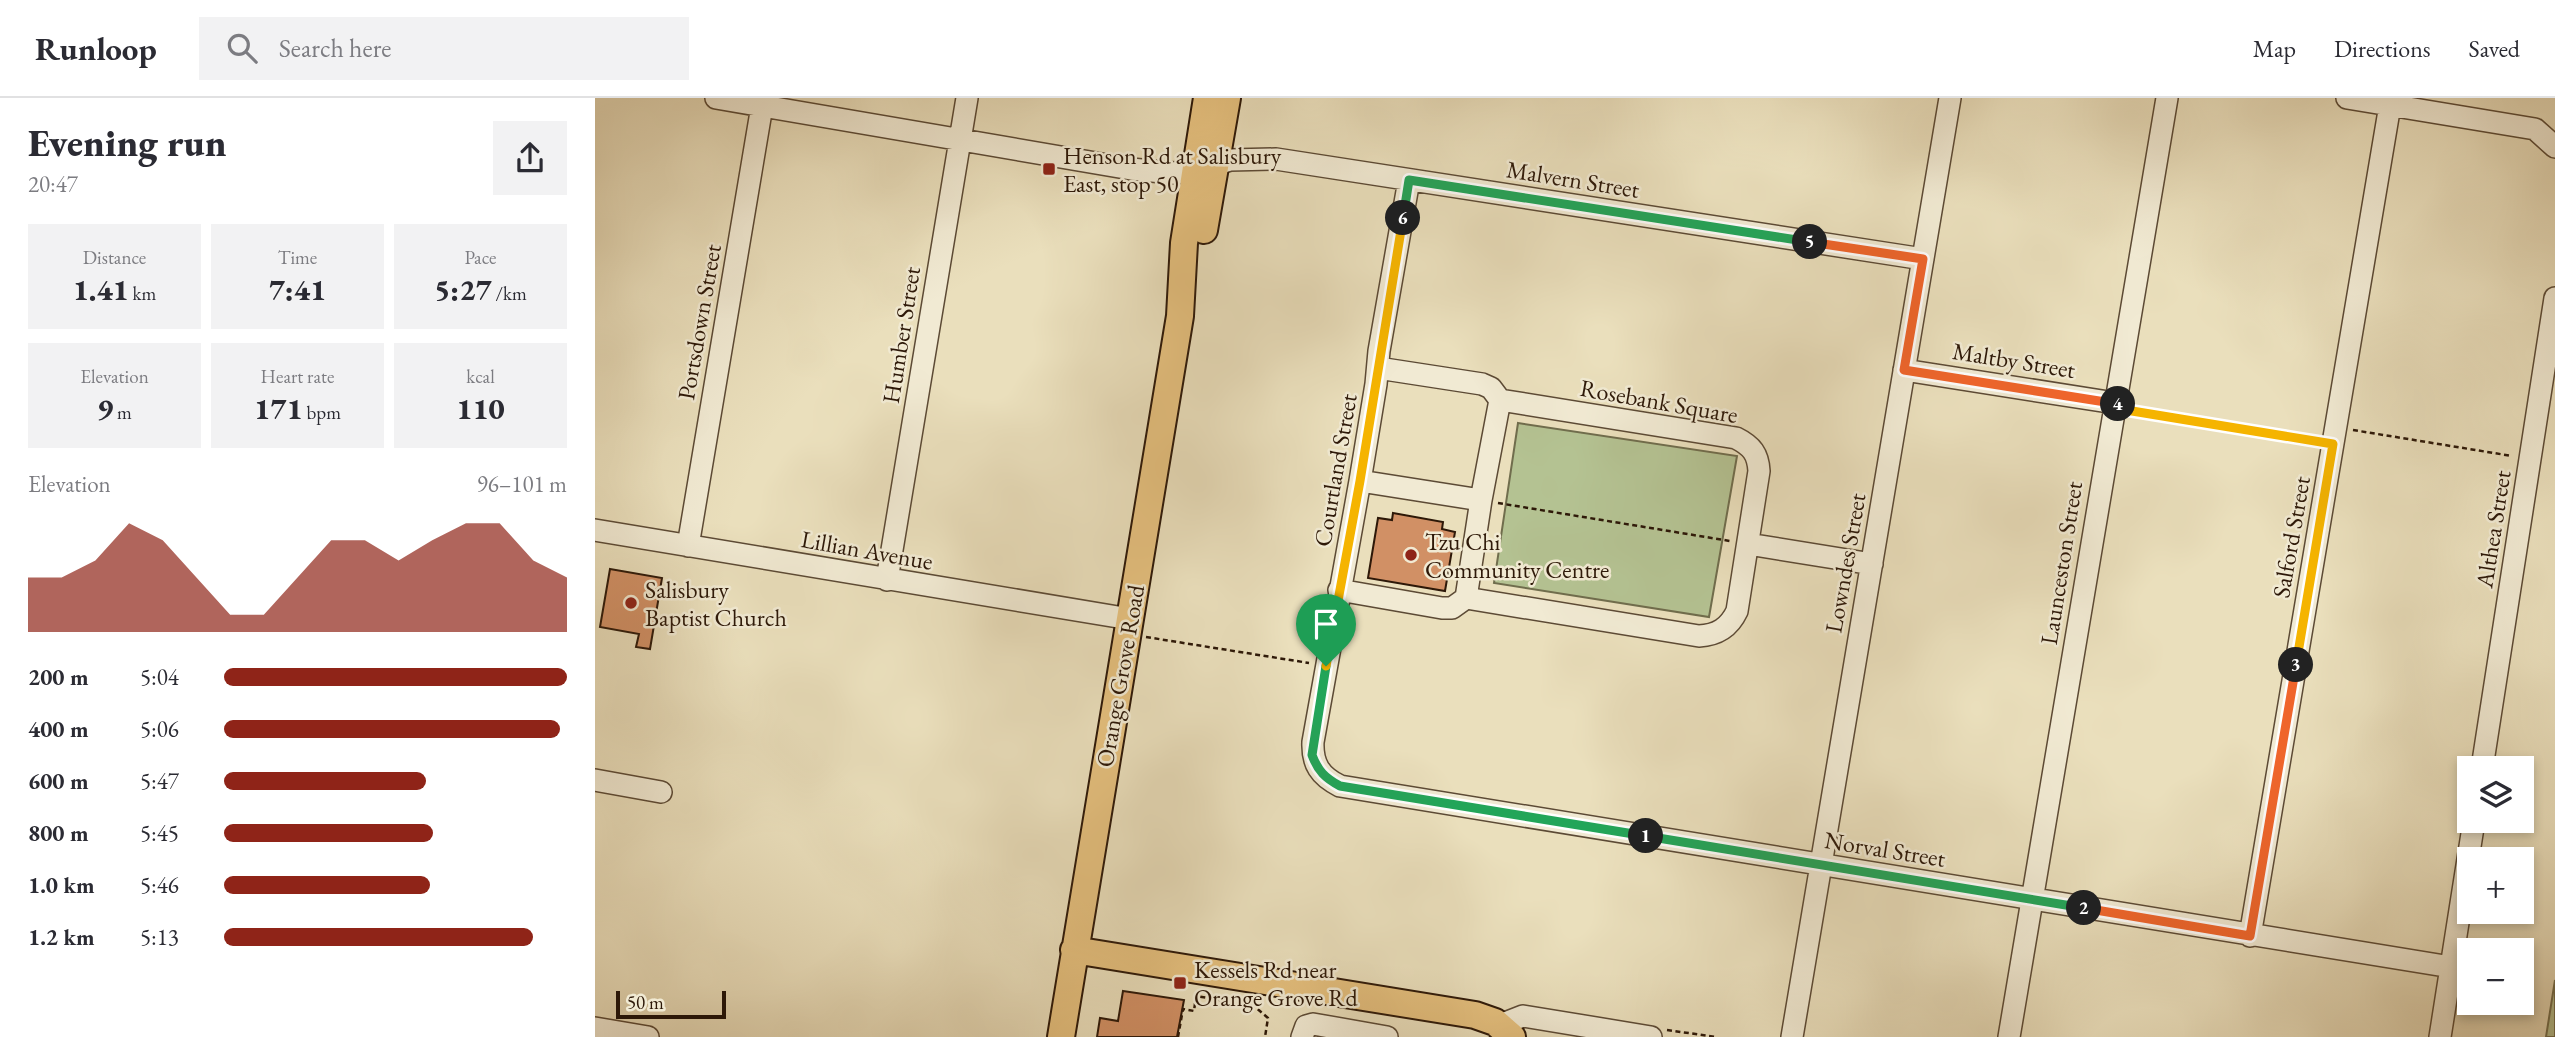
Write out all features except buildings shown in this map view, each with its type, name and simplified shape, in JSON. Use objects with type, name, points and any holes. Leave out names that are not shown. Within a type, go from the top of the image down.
[{"type":"main road","name":"Orange Grove Road","points":[[1205,168],[1207,98]]},
{"type":"main road","name":"Orange Grove Road","points":[[1061,1037],[1180,316],[1184,243],[1227,98]]},
{"type":"main road","points":[[1074,950],[1475,1015],[1506,1031]]},
{"type":"street","name":"Malvern Street","points":[[716,98],[1131,169],[1173,173],[1237,159],[1276,159],[1923,259]]},
{"type":"street","name":"Humber Street","points":[[887,580],[967,98]]},
{"type":"street","name":"Lowndes Street","points":[[1792,1037],[1950,98]]},
{"type":"street","name":"Launceston Street","points":[[2009,1037],[2167,98]]},
{"type":"street","points":[[2347,98],[2535,129],[2555,147]]},
{"type":"street","name":"Salford Street","points":[[2250,936],[2390,105]]},
{"type":"street","name":"Portsdown Street","points":[[688,546],[762,106]]},
{"type":"street","name":"Courtland Street","points":[[1317,768],[1312,755],[1313,742],[1360,481],[1409,180]]},
{"type":"street","name":"Althea Street","points":[[2484,756],[2555,298]]},
{"type":"street","name":"Rosebank Square","points":[[1339,590],[1442,608],[1452,608],[1466,598],[1699,636],[1722,631],[1737,611],[1759,471],[1754,450],[1747,443],[1736,438],[1500,400],[1491,388],[1482,384],[1378,368]]},
{"type":"street","name":"Maltby Street","points":[[1904,370],[2115,402]]},
{"type":"street","points":[[1466,598],[1500,400]]},
{"type":"street","points":[[1360,481],[1481,500]]},
{"type":"street","name":"Lillian Avenue","points":[[595,530],[887,580],[1128,626]]},
{"type":"street","points":[[1748,544],[1872,564]]},
{"type":"street","name":"Norval Street","points":[[1317,768],[1326,779],[1340,786],[2451,967]]},
{"type":"street","points":[[595,780],[661,792]]},
{"type":"street","points":[[2440,1037],[2472,833]]},
{"type":"street","points":[[1506,1031],[1523,1016],[1651,1037]]},
{"type":"street","points":[[1302,1037],[1306,1027],[1313,1024],[1387,1037]]},
{"type":"street","points":[[595,1028],[648,1037]]},
{"type":"path","points":[[2115,402],[2126,410],[2530,459]]},
{"type":"path","points":[[1481,500],[1748,544]]},
{"type":"path","points":[[1128,626],[1326,666]]},
{"type":"path","points":[[1178,1037],[1183,1009],[1195,1011],[1198,989]]},
{"type":"path","points":[[1196,996],[1254,1006],[1268,1018],[1265,1037]]},
{"type":"green space","points":[[1518,423],[1737,456],[1709,617],[1494,583]]},
{"type":"green space","points":[[2555,980],[2555,1037],[2546,1037]]},
{"type":"place","name":"Henson Rd at Salisbury East, stop 50","points":[[1049,169]]},
{"type":"place","name":"Tzu Chi Community Centre","points":[[1411,555]]},
{"type":"place","name":"Salisbury Baptist Church","points":[[631,603]]},
{"type":"place","name":"Kessels Rd near Orange Grove Rd","points":[[1180,983]]},
{"type":"route","points":[[1409,180],[1923,259],[1904,370],[2115,402],[2126,410],[2333,444],[2250,936],[1340,786],[1326,779],[1317,768],[1312,755],[1326,666],[1377,384],[1379,351],[1409,180]]}]
